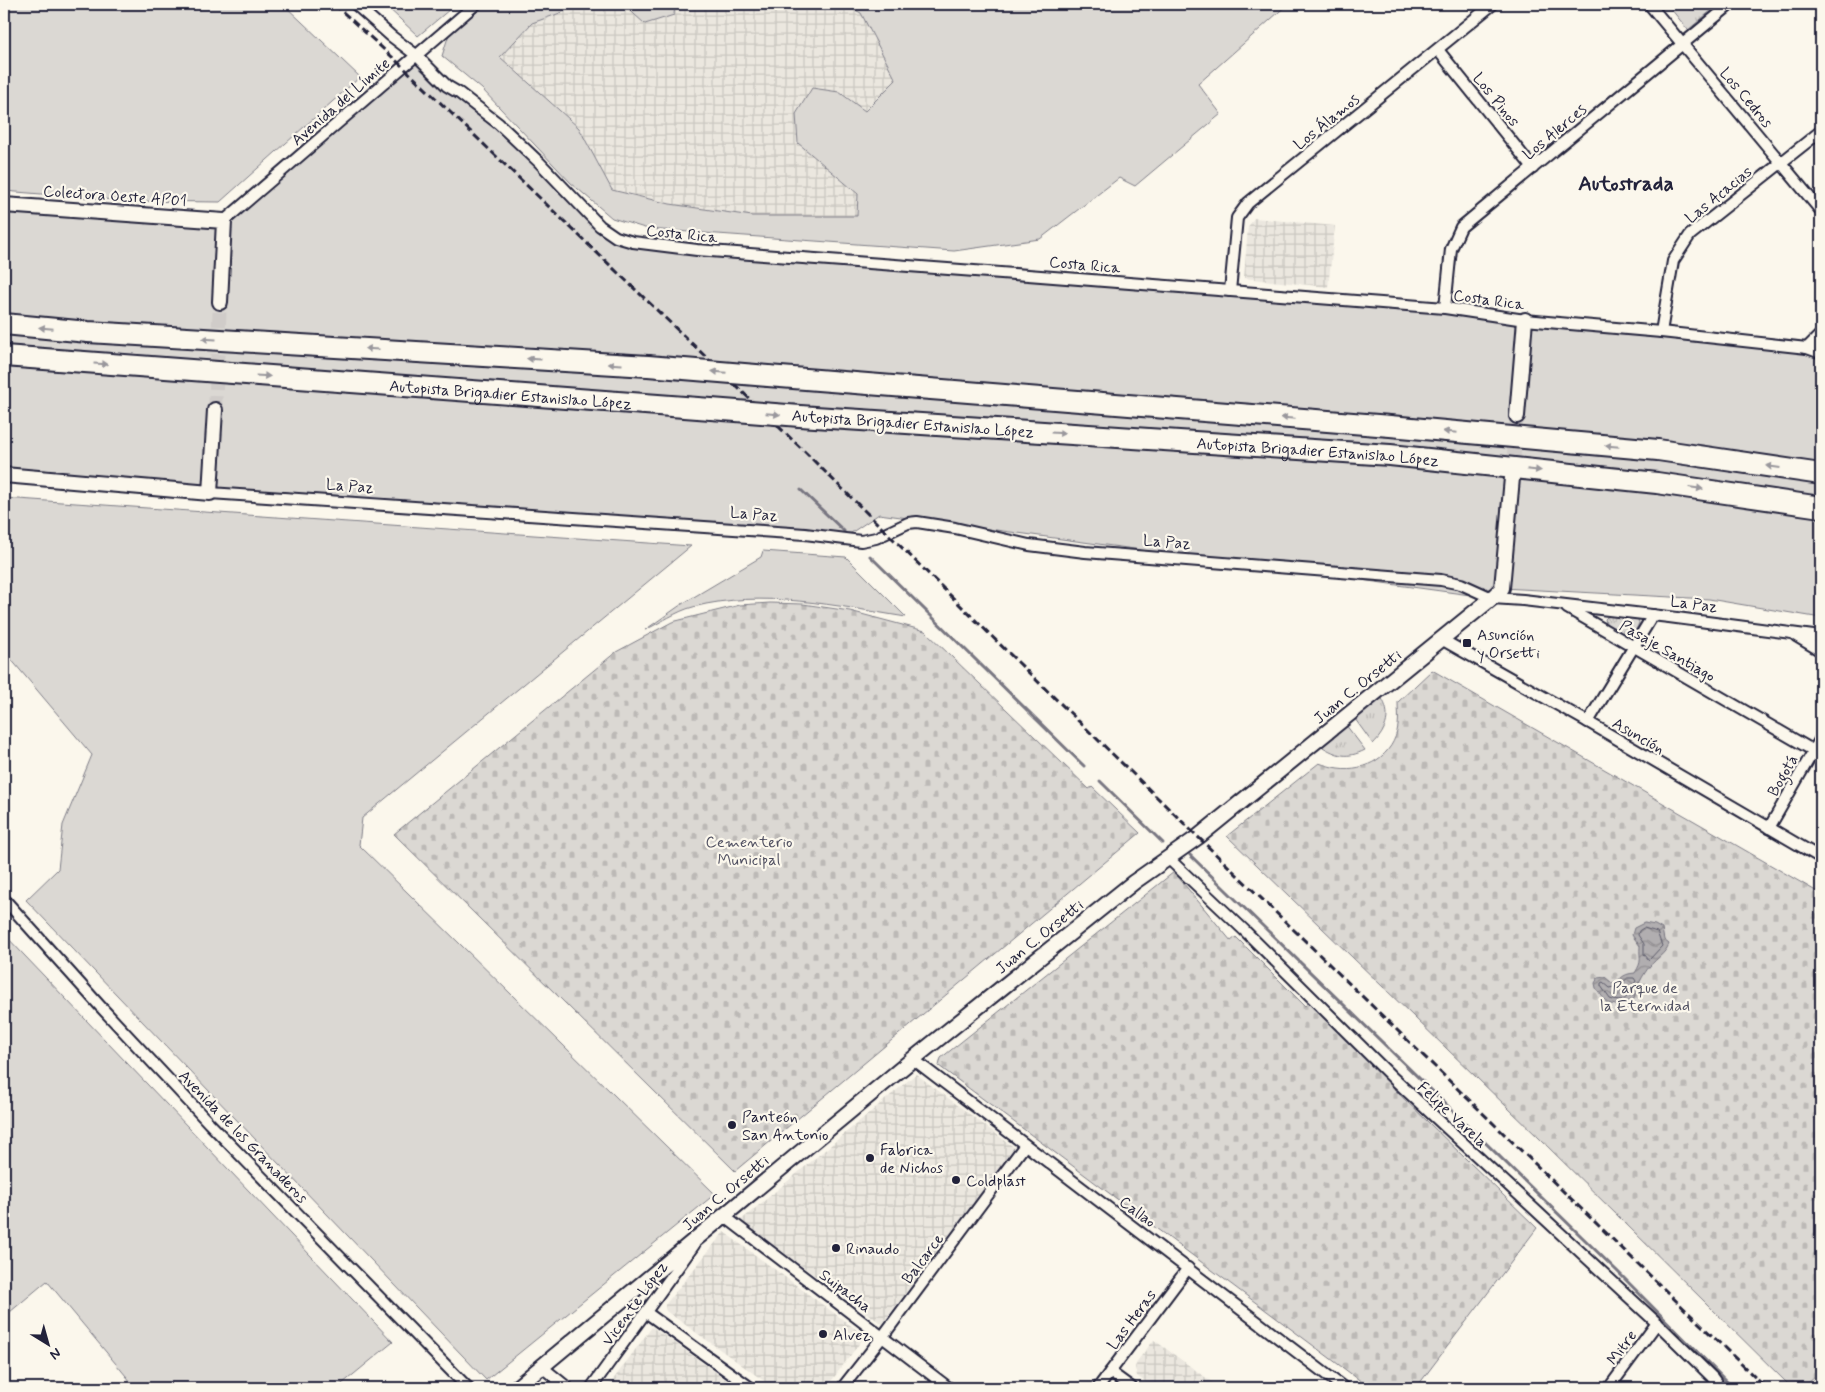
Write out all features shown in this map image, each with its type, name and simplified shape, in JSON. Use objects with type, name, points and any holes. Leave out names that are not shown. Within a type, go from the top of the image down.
[{"type":"highway","name":"Autopista Brigadier Estanislao López","points":[[4,324],[88,332],[648,366],[1380,425],[1638,448],[1821,474]]},
{"type":"highway","name":"Autopista Brigadier Estanislao López","points":[[4,356],[800,416],[1390,455],[1657,483],[1821,507]]},
{"type":"street","name":"Costa Rica","points":[[355,4],[416,55],[447,86],[499,124],[539,162],[600,226],[616,237],[633,242],[697,250],[1446,308],[1525,320],[1807,348],[1821,354]]},
{"type":"street","name":"Avenida del Límite","points":[[224,221],[476,4]]},
{"type":"street","name":"Los Álamos","points":[[1230,291],[1237,218],[1248,203],[1493,4]]},
{"type":"street","name":"Los Cedros","points":[[1649,4],[1821,211]]},
{"type":"street","name":"Los Alerces","points":[[1446,308],[1451,249],[1461,227],[1731,4]]},
{"type":"street","name":"Los Pinos","points":[[1438,50],[1533,168]]},
{"type":"street","name":"Las Acacias","points":[[1661,332],[1672,261],[1690,235],[1821,131]]},
{"type":"street","name":"Colectora Oeste AP01","points":[[4,204],[224,221]]},
{"type":"street","points":[[220,302],[224,221]]},
{"type":"street","points":[[1517,416],[1525,320]]},
{"type":"street","points":[[1807,348],[1821,334]]},
{"type":"street","points":[[210,492],[215,410]]},
{"type":"street","name":"La Paz","points":[[4,475],[210,492],[805,534],[860,540],[876,538],[908,523],[917,522],[954,528],[1029,545],[1085,552],[1441,580],[1461,584],[1492,598]]},
{"type":"street","name":"Juan C. Orsetti","points":[[516,1388],[913,1059],[1134,882],[1198,837],[1492,598],[1502,588],[1512,478]]},
{"type":"street","name":"Pasaje Santiago","points":[[1492,598],[1563,606],[1818,753]]},
{"type":"street","name":"La Paz","points":[[1563,606],[1652,615],[1821,637]]},
{"type":"street","points":[[1588,722],[1652,615]]},
{"type":"street","points":[[1791,633],[1821,651]]},
{"type":"street","name":"Asunción","points":[[1441,639],[1821,858]]},
{"type":"street","name":"Bogotá","points":[[1769,828],[1818,753],[1821,738]]},
{"type":"street","name":"Felipe Varela","points":[[1168,858],[1245,930],[1394,1079],[1657,1323],[1712,1377],[1720,1388]]},
{"type":"street","name":"Avenida de los Granaderos","points":[[4,899],[209,1123],[468,1388]]},
{"type":"street","name":"Callao","points":[[913,1059],[1344,1388]]},
{"type":"street","name":"Balcarce","points":[[842,1388],[1025,1145]]},
{"type":"street","name":"Suipacha","points":[[724,1216],[949,1388]]},
{"type":"street","name":"Vicente López","points":[[591,1388],[702,1234]]},
{"type":"street","name":"Las Heras","points":[[1098,1388],[1188,1268]]},
{"type":"street","points":[[646,1313],[751,1388]]},
{"type":"street","name":"Mitre","points":[[1609,1388],[1657,1323]]},
{"type":"street","points":[[542,1367],[568,1388]]},
{"type":"street","points":[[1110,1372],[1132,1388]]},
{"type":"shaded area","points":[[570,4],[623,4],[645,24],[674,15],[675,4],[844,4],[861,13],[896,80],[864,111],[839,92],[798,143],[858,194],[858,216],[752,216],[670,204],[612,190],[579,128],[500,57],[532,23],[563,12]]},
{"type":"shaded area","points":[[1254,218],[1335,226],[1328,287],[1244,278],[1248,227]]},
{"type":"shaded area","points":[[916,1074],[1015,1148],[882,1324],[740,1221]]},
{"type":"shaded area","points":[[724,1232],[865,1336],[826,1388],[774,1388],[666,1311],[665,1305]]},
{"type":"shaded area","points":[[652,1327],[693,1356],[737,1388],[607,1388]]},
{"type":"shaded area","points":[[1154,1340],[1220,1388],[1154,1388],[1137,1376],[1135,1367],[1138,1360]]},
{"type":"green space","points":[[4,4],[283,4],[360,77],[220,202],[128,201],[4,191]]},
{"type":"green space","points":[[384,4],[456,4],[418,36]]},
{"type":"green space","points":[[487,4],[570,4],[563,12],[532,23],[500,57],[579,128],[612,190],[670,204],[752,216],[857,216],[858,194],[798,143],[796,114],[812,88],[839,92],[865,111],[896,80],[861,13],[844,4],[1288,4],[1198,84],[1221,114],[1135,186],[1119,178],[1040,239],[954,251],[648,229],[612,218],[571,183],[482,89],[442,56],[449,34]]},
{"type":"green space","points":[[623,4],[675,4],[674,15],[645,24]]},
{"type":"green space","points":[[1667,4],[1719,4],[1688,30]]},
{"type":"green space","points":[[416,55],[600,226],[633,242],[1445,308],[1821,353],[1821,618],[1709,599],[1502,588],[1492,598],[879,514],[851,533],[805,534],[4,475],[4,205],[224,221]]},
{"type":"green space","points":[[4,498],[691,546],[362,818],[359,845],[715,1194],[486,1380],[26,900],[58,869],[63,825],[92,755],[4,651]]},
{"type":"green space","points":[[763,551],[846,557],[906,617],[800,601],[746,599],[693,607],[645,630],[682,604],[761,557]]},
{"type":"green space","name":"Cementerio Municipal","points":[[770,603],[803,604],[850,611],[925,631],[1089,789],[1092,787],[1140,833],[735,1171],[394,834],[616,652],[672,622],[740,605]]},
{"type":"green space","points":[[1611,616],[1638,619],[1639,623],[1632,634],[1629,636],[1622,635],[1607,626],[1605,619]]},
{"type":"green space","name":"Parque de la Eternidad","points":[[1432,670],[1821,894],[1821,1372],[1802,1388],[1792,1388],[1539,1138],[1227,836],[1319,763],[1335,768],[1348,769],[1368,764],[1385,754],[1395,737],[1398,723],[1398,702]]},
{"type":"green space","points":[[1381,697],[1386,710],[1386,722],[1382,733],[1373,744],[1355,719]]},
{"type":"green space","points":[[1346,725],[1365,750],[1353,755],[1343,755],[1321,746]]},
{"type":"green space","points":[[1174,872],[1231,941],[1236,937],[1305,1006],[1309,1002],[1395,1086],[1394,1089],[1537,1228],[1416,1388],[1370,1388],[939,1066],[941,1058]]},
{"type":"green space","points":[[4,934],[393,1342],[337,1388],[136,1388],[47,1281],[4,1317]]},
{"type":"water","points":[[1644,923],[1655,925],[1662,929],[1664,940],[1669,944],[1645,973],[1634,999],[1620,1006],[1607,1003],[1596,988],[1595,983],[1598,978],[1605,977],[1612,983],[1624,976],[1635,973],[1640,962],[1640,946],[1632,935],[1634,928]]},
{"type":"waterway","points":[[801,490],[844,531]]},
{"type":"waterway","points":[[870,556],[1084,766]]},
{"type":"waterway","points":[[1100,781],[1163,843]]},
{"type":"waterway","points":[[1190,855],[1617,1271],[1733,1388]]},
{"type":"tunnel","points":[[215,410],[220,302]]},
{"type":"tunnel","points":[[1512,477],[1517,416]]},
{"type":"railway","points":[[334,4],[402,66],[804,451],[1028,672],[1766,1388]]},
{"type":"place","name":"Asunción y Orsetti","points":[[1467,643]]},
{"type":"place","name":"Panteón San Antonio","points":[[732,1125]]},
{"type":"place","name":"Fabrica de Nichos","points":[[870,1158]]},
{"type":"place","name":"Coldplast","points":[[956,1180]]},
{"type":"place","name":"Rinaudo","points":[[836,1248]]},
{"type":"place","name":"Alvez","points":[[823,1334]]},
{"type":"district","name":"Autostrada","points":[[1626,183]]}]
